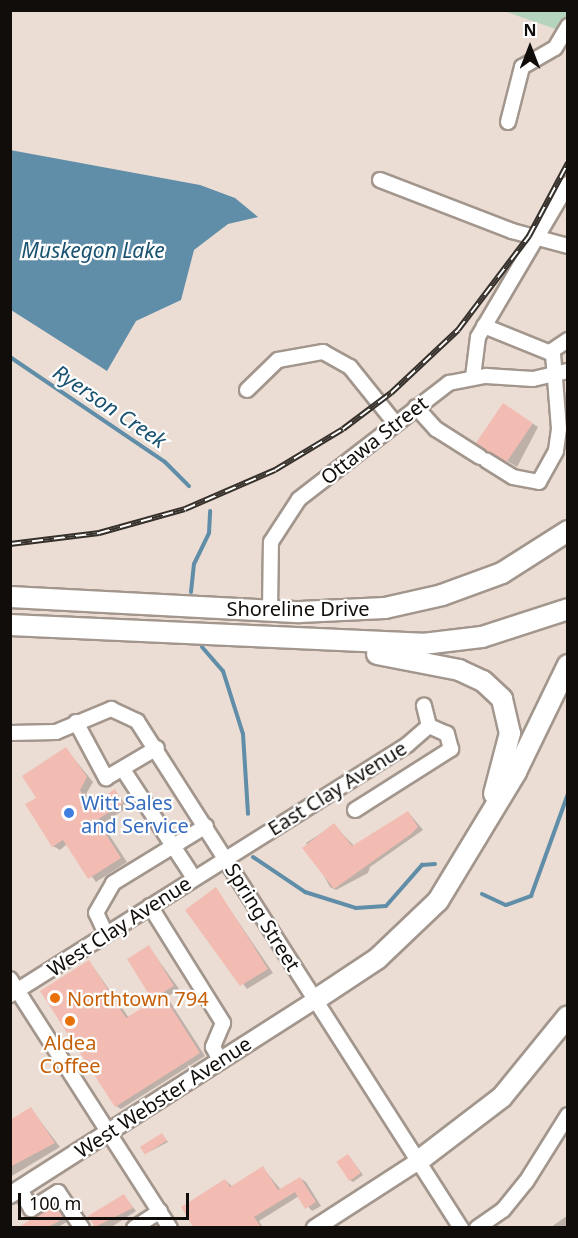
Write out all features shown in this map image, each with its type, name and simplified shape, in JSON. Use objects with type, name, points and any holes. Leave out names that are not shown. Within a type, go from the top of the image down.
[{"type":"highway","name":"Shoreline Drive","points":[[10,597],[270,611],[356,611],[442,595],[502,573],[567,531]]},
{"type":"highway","name":"Shoreline Drive","points":[[10,625],[316,642],[455,642],[513,629],[567,609]]},
{"type":"highway","points":[[78,629],[123,622],[266,629],[276,619],[270,611]]},
{"type":"highway","points":[[316,642],[459,670],[483,681],[502,699],[510,733],[483,831]]},
{"type":"highway","points":[[315,1000],[377,959],[422,919],[483,831],[567,665]]},
{"type":"highway","points":[[417,1162],[502,1097],[567,1016]]},
{"type":"main road","name":"West Webster Avenue","points":[[15,1192],[315,1000]]},
{"type":"main road","points":[[315,1227],[417,1162]]},
{"type":"street","points":[[508,122],[522,68],[555,48],[567,26]]},
{"type":"street","points":[[380,180],[540,239],[567,246]]},
{"type":"street","points":[[473,376],[472,358],[484,326],[540,239],[567,184]]},
{"type":"street","points":[[416,407],[436,429],[513,477],[539,482],[556,451],[562,373],[550,352],[484,326]]},
{"type":"street","points":[[550,352],[567,340]]},
{"type":"street","points":[[247,390],[278,360],[323,352],[350,367],[395,423]]},
{"type":"street","name":"Ottawa Street","points":[[270,611],[271,542],[282,518],[298,499],[449,383],[473,376],[562,373]]},
{"type":"street","points":[[355,810],[451,748],[447,734],[429,726],[424,706]]},
{"type":"street","name":"Spring Street","points":[[10,734],[45,734],[120,710],[137,721],[157,748],[417,1162],[461,1227]]},
{"type":"street","points":[[76,723],[106,778],[124,771],[157,748]]},
{"type":"street","name":"East Clay Avenue","points":[[226,857],[407,745],[429,726]]},
{"type":"street","points":[[124,771],[194,878]]},
{"type":"street","points":[[106,934],[96,913],[113,883],[206,826]]},
{"type":"street","name":"West Clay Avenue","points":[[13,988],[106,934],[226,857]]},
{"type":"street","points":[[150,906],[223,1023],[213,1047],[220,1060]]},
{"type":"street","points":[[13,988],[170,1227]]},
{"type":"street","points":[[477,1227],[503,1210],[526,1182],[567,1114]]},
{"type":"street","points":[[15,1192],[32,1209],[58,1192],[82,1227]]},
{"type":"street","points":[[134,1227],[160,1211]]},
{"type":"green space","points":[[504,11],[567,11],[567,33]]},
{"type":"water","name":"Muskegon Lake","points":[[10,150],[200,185],[235,198],[258,217],[228,224],[194,250],[181,300],[136,321],[107,371],[11,310]]},
{"type":"building","points":[[503,403],[533,423],[505,464],[476,444]]},
{"type":"building","name":"Witt Sales and Service","points":[[66,747],[87,777],[80,790],[89,806],[115,789],[123,803],[97,820],[121,858],[88,879],[63,840],[52,847],[25,804],[36,798],[22,776]]},
{"type":"building","points":[[408,811],[418,827],[334,889],[302,848],[334,823],[352,846]]},
{"type":"building","points":[[216,887],[268,969],[240,986],[185,910]]},
{"type":"building","points":[[149,945],[174,986],[162,993],[200,1053],[115,1107],[40,991],[89,960],[126,1018],[153,1001],[127,959]]},
{"type":"building","points":[[31,1107],[55,1143],[10,1167],[10,1120]]},
{"type":"building","points":[[162,1133],[167,1141],[145,1154],[140,1147]]},
{"type":"building","points":[[348,1154],[361,1173],[349,1181],[336,1162]]},
{"type":"building","points":[[263,1166],[278,1190],[300,1177],[316,1202],[305,1209],[295,1192],[254,1217],[261,1227],[193,1227],[181,1207],[225,1179],[230,1187]]},
{"type":"building","points":[[124,1194],[133,1208],[95,1227],[88,1216]]},
{"type":"building","points":[[55,1204],[64,1218],[49,1227],[19,1227]]},
{"type":"waterway","name":"Ryerson Creek","points":[[10,357],[165,462],[189,486]]},
{"type":"waterway","name":"Ryerson Creek","points":[[191,592],[194,564],[209,533],[210,511]]},
{"type":"waterway","name":"Ryerson Creek","points":[[202,647],[223,671],[243,734],[248,814]]},
{"type":"waterway","name":"Ryerson Creek","points":[[482,894],[506,905],[531,896],[568,794]]},
{"type":"waterway","name":"Ryerson Creek","points":[[253,857],[305,892],[356,908],[386,906],[422,865],[435,864]]},
{"type":"railway","points":[[10,544],[99,533],[185,509],[275,470],[343,429],[391,393],[458,330],[529,236],[568,163]]},
{"type":"place","name":"Witt Sales and Service","points":[[69,813]]},
{"type":"place","name":"Northtown 794","points":[[55,998]]},
{"type":"place","name":"Aldea Coffee","points":[[70,1021]]}]
